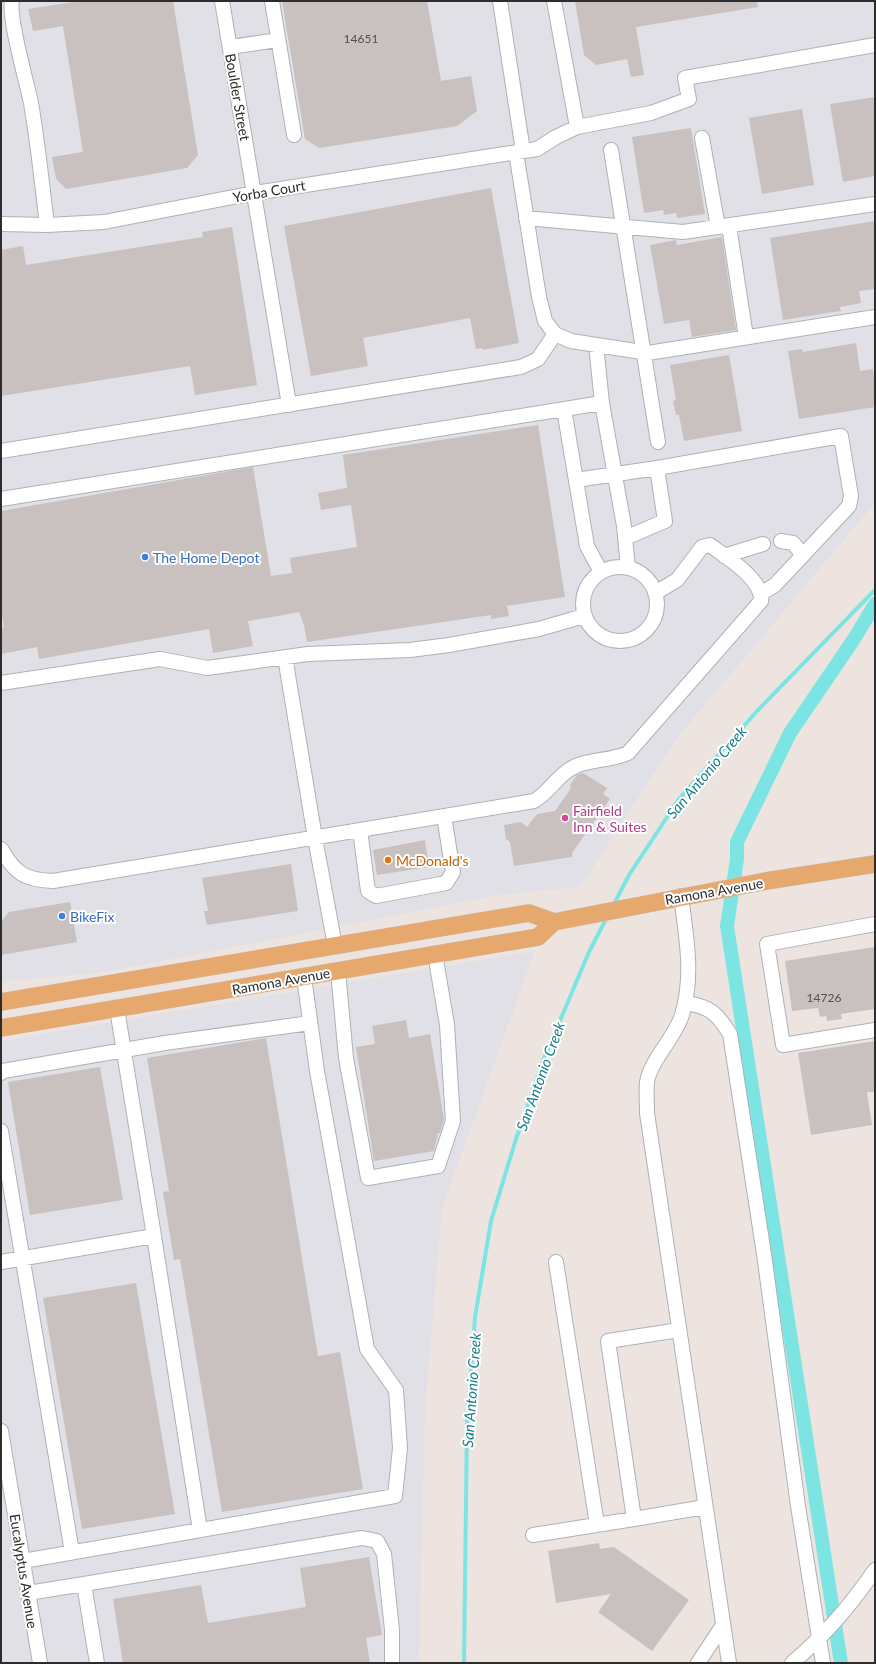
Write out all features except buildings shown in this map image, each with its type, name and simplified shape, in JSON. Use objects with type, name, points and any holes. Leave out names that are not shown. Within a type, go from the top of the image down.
[{"type":"main road","name":"Ramona Avenue","points":[[1,1002],[529,913],[554,922],[715,890],[875,864]]},
{"type":"main road","name":"Ramona Avenue","points":[[1,1028],[538,937],[554,922]]},
{"type":"main road","points":[[335,946],[338,971]]},
{"type":"street","points":[[12,1],[11,6],[13,21],[30,102],[39,155],[47,225]]},
{"type":"street","name":"Boulder Street","points":[[222,1],[289,405]]},
{"type":"street","points":[[272,1],[294,135]]},
{"type":"street","points":[[500,1],[525,151],[526,218],[539,297],[545,321],[555,334],[571,341],[645,352],[875,318]]},
{"type":"street","points":[[554,1],[577,127]]},
{"type":"street","points":[[230,47],[278,40]]},
{"type":"street","points":[[525,151],[577,127],[651,113],[689,99],[685,78],[875,45]]},
{"type":"street","points":[[702,138],[723,226],[746,338]]},
{"type":"street","points":[[611,150],[625,227],[658,442]]},
{"type":"street","name":"Yorba Court","points":[[1,224],[47,225],[104,222],[254,193],[525,151]]},
{"type":"street","points":[[526,218],[683,232],[875,204]]},
{"type":"street","points":[[1,452],[521,367],[538,359],[555,334]]},
{"type":"street","points":[[596,345],[602,403],[625,538],[628,568]]},
{"type":"street","points":[[1,499],[602,403]]},
{"type":"street","points":[[564,409],[587,546],[601,572]]},
{"type":"street","points":[[576,480],[615,475],[841,436],[851,496],[849,506],[775,586],[762,593]]},
{"type":"street","points":[[625,538],[665,521],[657,468]]},
{"type":"street","points":[[781,541],[793,543],[804,555]]},
{"type":"street","points":[[724,556],[763,544]]},
{"type":"street","points":[[1,849],[7,860],[19,872],[34,880],[53,881],[534,800],[544,795],[563,773],[575,766],[618,758],[628,753],[761,601],[762,593],[757,584],[710,545],[702,548],[677,580],[655,593]]},
{"type":"street","points":[[623,567],[628,568],[637,571],[648,580],[655,593],[657,607],[653,621],[644,633],[632,640],[617,642],[603,638],[591,629],[584,616],[582,601],[586,587],[595,576],[608,569],[623,567]]},
{"type":"street","points":[[1,683],[160,659],[207,668],[285,657],[450,645],[539,629],[584,616]]},
{"type":"street","points":[[285,657],[314,838],[335,946]]},
{"type":"street","points":[[360,830],[368,891],[376,896],[446,883],[453,872],[444,816]]},
{"type":"street","points":[[674,898],[689,954],[690,984],[682,1015],[673,1036],[658,1056],[647,1081],[647,1113],[729,1663]]},
{"type":"street","points":[[875,924],[766,944],[783,1045],[875,1030]]},
{"type":"street","points":[[338,971],[346,1058],[368,1178],[438,1166],[453,1121],[447,1025],[435,954]]},
{"type":"street","points":[[23,1561],[395,1496],[400,1448],[396,1390],[367,1349],[310,1023],[304,977]]},
{"type":"street","points":[[685,1003],[703,1005],[722,1020],[730,1034],[764,1254],[792,1468],[823,1663]]},
{"type":"street","points":[[117,1009],[200,1530]]},
{"type":"street","points":[[1,1073],[3,1071],[123,1050],[310,1023]]},
{"type":"street","points":[[1,1131],[72,1552]]},
{"type":"street","points":[[1,1262],[154,1236]]},
{"type":"street","points":[[556,1262],[597,1525]]},
{"type":"street","points":[[634,1519],[608,1341],[679,1330]]},
{"type":"street","name":"Eucalyptus Avenue","points":[[2,1437],[40,1663]]},
{"type":"street","points":[[534,1535],[706,1507]]},
{"type":"street","points":[[28,1593],[362,1538],[377,1541],[384,1554],[392,1630],[392,1663]]},
{"type":"street","points":[[792,1663],[819,1640],[849,1606],[875,1570]]},
{"type":"street","points":[[84,1584],[97,1663]]},
{"type":"street","points":[[698,1663],[723,1625]]},
{"type":"shaded area","points":[[1,1],[875,1],[875,503],[678,737],[580,887],[499,895],[105,972],[1,982]]},
{"type":"shaded area","points":[[535,951],[442,1208],[425,1410],[419,1663],[1,1663],[1,1041]]},
{"type":"waterway","name":"San Antonio Creek","points":[[613,906],[629,875],[679,799],[758,710],[875,590]]},
{"type":"waterway","points":[[841,1663],[727,926],[737,859],[737,842],[790,733],[854,639],[875,604]]},
{"type":"waterway","name":"San Antonio Creek","points":[[464,1663],[467,1422],[475,1317],[491,1221],[516,1139],[545,1056],[589,952],[607,917]]},
{"type":"place","name":"The Home Depot","points":[[145,557]]},
{"type":"place","name":"Fairfield Inn & Suites","points":[[565,818]]},
{"type":"place","name":"McDonald's","points":[[388,860]]},
{"type":"place","name":"BikeFix","points":[[62,916]]}]
